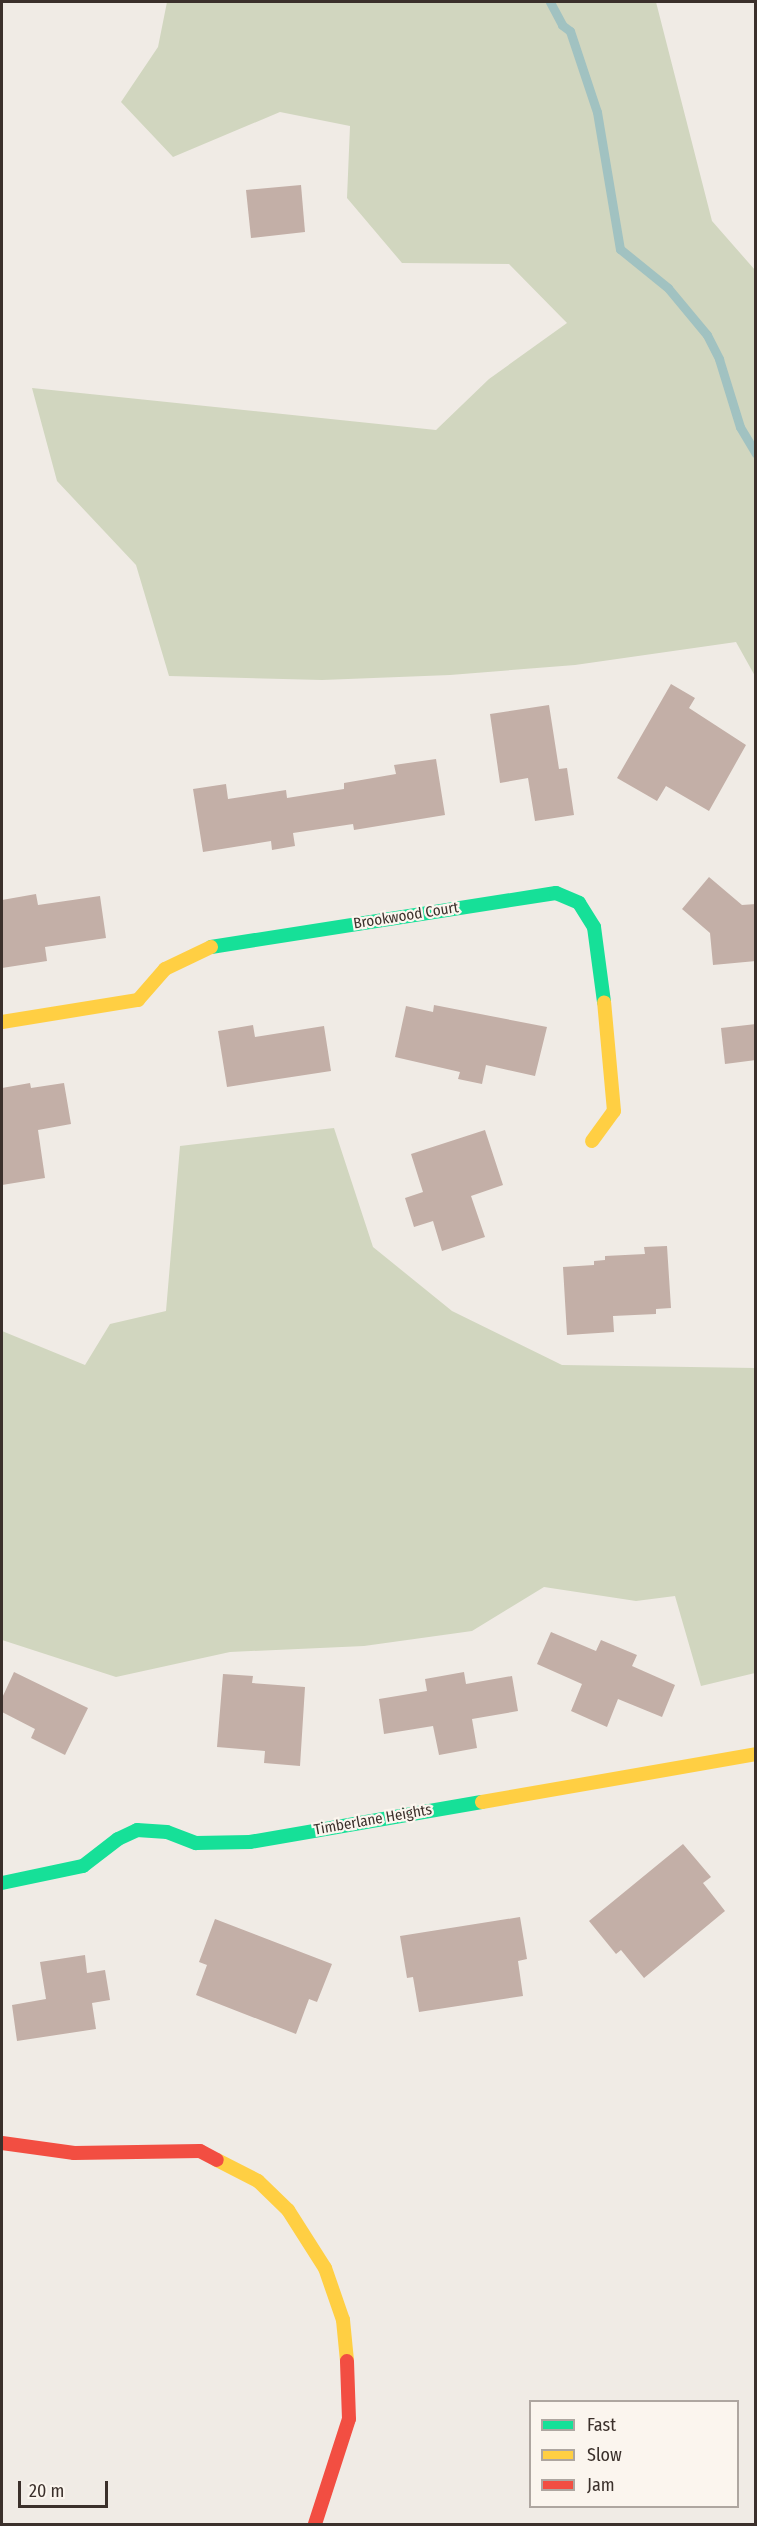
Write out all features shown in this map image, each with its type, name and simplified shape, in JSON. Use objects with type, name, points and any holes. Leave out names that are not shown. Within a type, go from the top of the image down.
[{"type":"street","name":"Brookwood Court","points":[[2,1022],[138,999],[165,969],[206,948],[556,893],[579,903],[594,927],[615,1080],[614,1111],[592,1141]]},
{"type":"street","name":"Timberlane Heights","points":[[2,1883],[83,1866],[118,1839],[137,1830],[167,1832],[196,1844],[250,1842],[756,1754]]},
{"type":"street","points":[[2,2143],[74,2153],[200,2151],[258,2181],[288,2210],[325,2268],[340,2309],[349,2378],[349,2419],[315,2524]]},
{"type":"green space","points":[[167,2],[656,2],[712,221],[755,270],[755,676],[736,642],[575,665],[450,675],[322,680],[169,676],[136,565],[57,481],[32,388],[436,430],[489,379],[567,323],[509,264],[402,263],[347,198],[350,126],[280,112],[173,157],[121,102],[158,47]]},
{"type":"green space","points":[[334,1128],[373,1247],[452,1311],[562,1365],[755,1368],[755,1673],[701,1686],[675,1596],[636,1601],[544,1587],[472,1631],[364,1646],[230,1652],[116,1677],[2,1640],[2,1331],[85,1365],[110,1324],[166,1311],[180,1146]]},
{"type":"building","points":[[301,185],[305,232],[251,238],[246,190]]},
{"type":"building","points":[[671,684],[695,698],[689,708],[746,745],[709,811],[666,786],[657,801],[617,778]]},
{"type":"building","points":[[549,705],[559,769],[567,768],[574,815],[535,821],[528,778],[500,783],[490,714]]},
{"type":"building","points":[[436,759],[445,815],[354,830],[353,824],[293,833],[295,846],[272,850],[271,841],[203,852],[193,789],[226,784],[228,799],[286,790],[287,798],[344,789],[344,783],[396,774],[394,765]]},
{"type":"building","points":[[709,877],[742,905],[756,904],[756,961],[713,965],[710,933],[682,909]]},
{"type":"building","points":[[36,894],[38,905],[100,896],[106,938],[45,947],[47,961],[2,968],[2,900]]},
{"type":"building","points":[[434,1005],[547,1027],[535,1076],[486,1065],[482,1084],[458,1079],[460,1072],[395,1057],[406,1006],[433,1012]]},
{"type":"building","points":[[756,1024],[756,1060],[725,1064],[721,1028]]},
{"type":"building","points":[[253,1025],[255,1037],[324,1026],[331,1071],[227,1087],[218,1031]]},
{"type":"building","points":[[30,1083],[31,1088],[64,1083],[71,1124],[38,1130],[45,1178],[2,1185],[2,1088]]},
{"type":"building","points":[[485,1130],[503,1185],[471,1196],[485,1237],[442,1251],[433,1221],[414,1227],[405,1198],[423,1192],[411,1154]]},
{"type":"building","points":[[667,1246],[671,1308],[656,1309],[656,1314],[613,1316],[614,1332],[567,1335],[563,1267],[594,1265],[594,1261],[605,1260],[605,1256],[645,1254],[644,1247]]},
{"type":"building","points":[[551,1632],[596,1651],[601,1640],[637,1655],[632,1666],[675,1685],[662,1717],[618,1699],[607,1727],[571,1711],[582,1684],[537,1664]]},
{"type":"building","points":[[14,1672],[88,1708],[65,1755],[31,1738],[35,1729],[2,1712],[2,1698]]},
{"type":"building","points":[[464,1672],[466,1684],[512,1676],[518,1711],[472,1719],[477,1748],[439,1755],[433,1726],[384,1734],[379,1699],[427,1691],[425,1679]]},
{"type":"building","points":[[223,1674],[253,1676],[252,1683],[305,1687],[300,1766],[264,1763],[265,1751],[217,1747]]},
{"type":"building","points":[[683,1844],[711,1877],[703,1883],[725,1911],[644,1978],[621,1950],[616,1954],[589,1921]]},
{"type":"building","points":[[520,1917],[527,1959],[518,1961],[523,1996],[419,2012],[413,1977],[407,1978],[400,1936]]},
{"type":"building","points":[[215,1919],[332,1964],[317,2002],[309,1999],[296,2034],[196,1995],[207,1965],[199,1962]]},
{"type":"building","points":[[85,1955],[87,1973],[105,1970],[110,2000],[92,2003],[96,2029],[17,2041],[12,2005],[46,1999],[40,1962]]},
{"type":"waterway","points":[[550,2],[562,25],[570,31],[597,112],[620,249],[668,288],[707,335],[719,359],[740,427],[756,454]]},
{"type":"traffic: fast","points":[[211,947],[556,893],[579,903],[594,927],[604,1002]]},
{"type":"traffic: fast","points":[[2,1883],[83,1866],[118,1839],[137,1830],[167,1832],[196,1843],[250,1842],[482,1802]]},
{"type":"traffic: slow","points":[[2,1022],[138,1000],[165,969],[211,947]]},
{"type":"traffic: slow","points":[[592,1141],[614,1111],[604,1002]]},
{"type":"traffic: slow","points":[[482,1802],[756,1754]]},
{"type":"traffic: slow","points":[[217,2160],[258,2181],[288,2210],[325,2268],[343,2320],[347,2361]]},
{"type":"traffic: jam","points":[[2,2143],[74,2153],[200,2151],[217,2160]]},
{"type":"traffic: jam","points":[[315,2524],[349,2419],[347,2361]]}]
